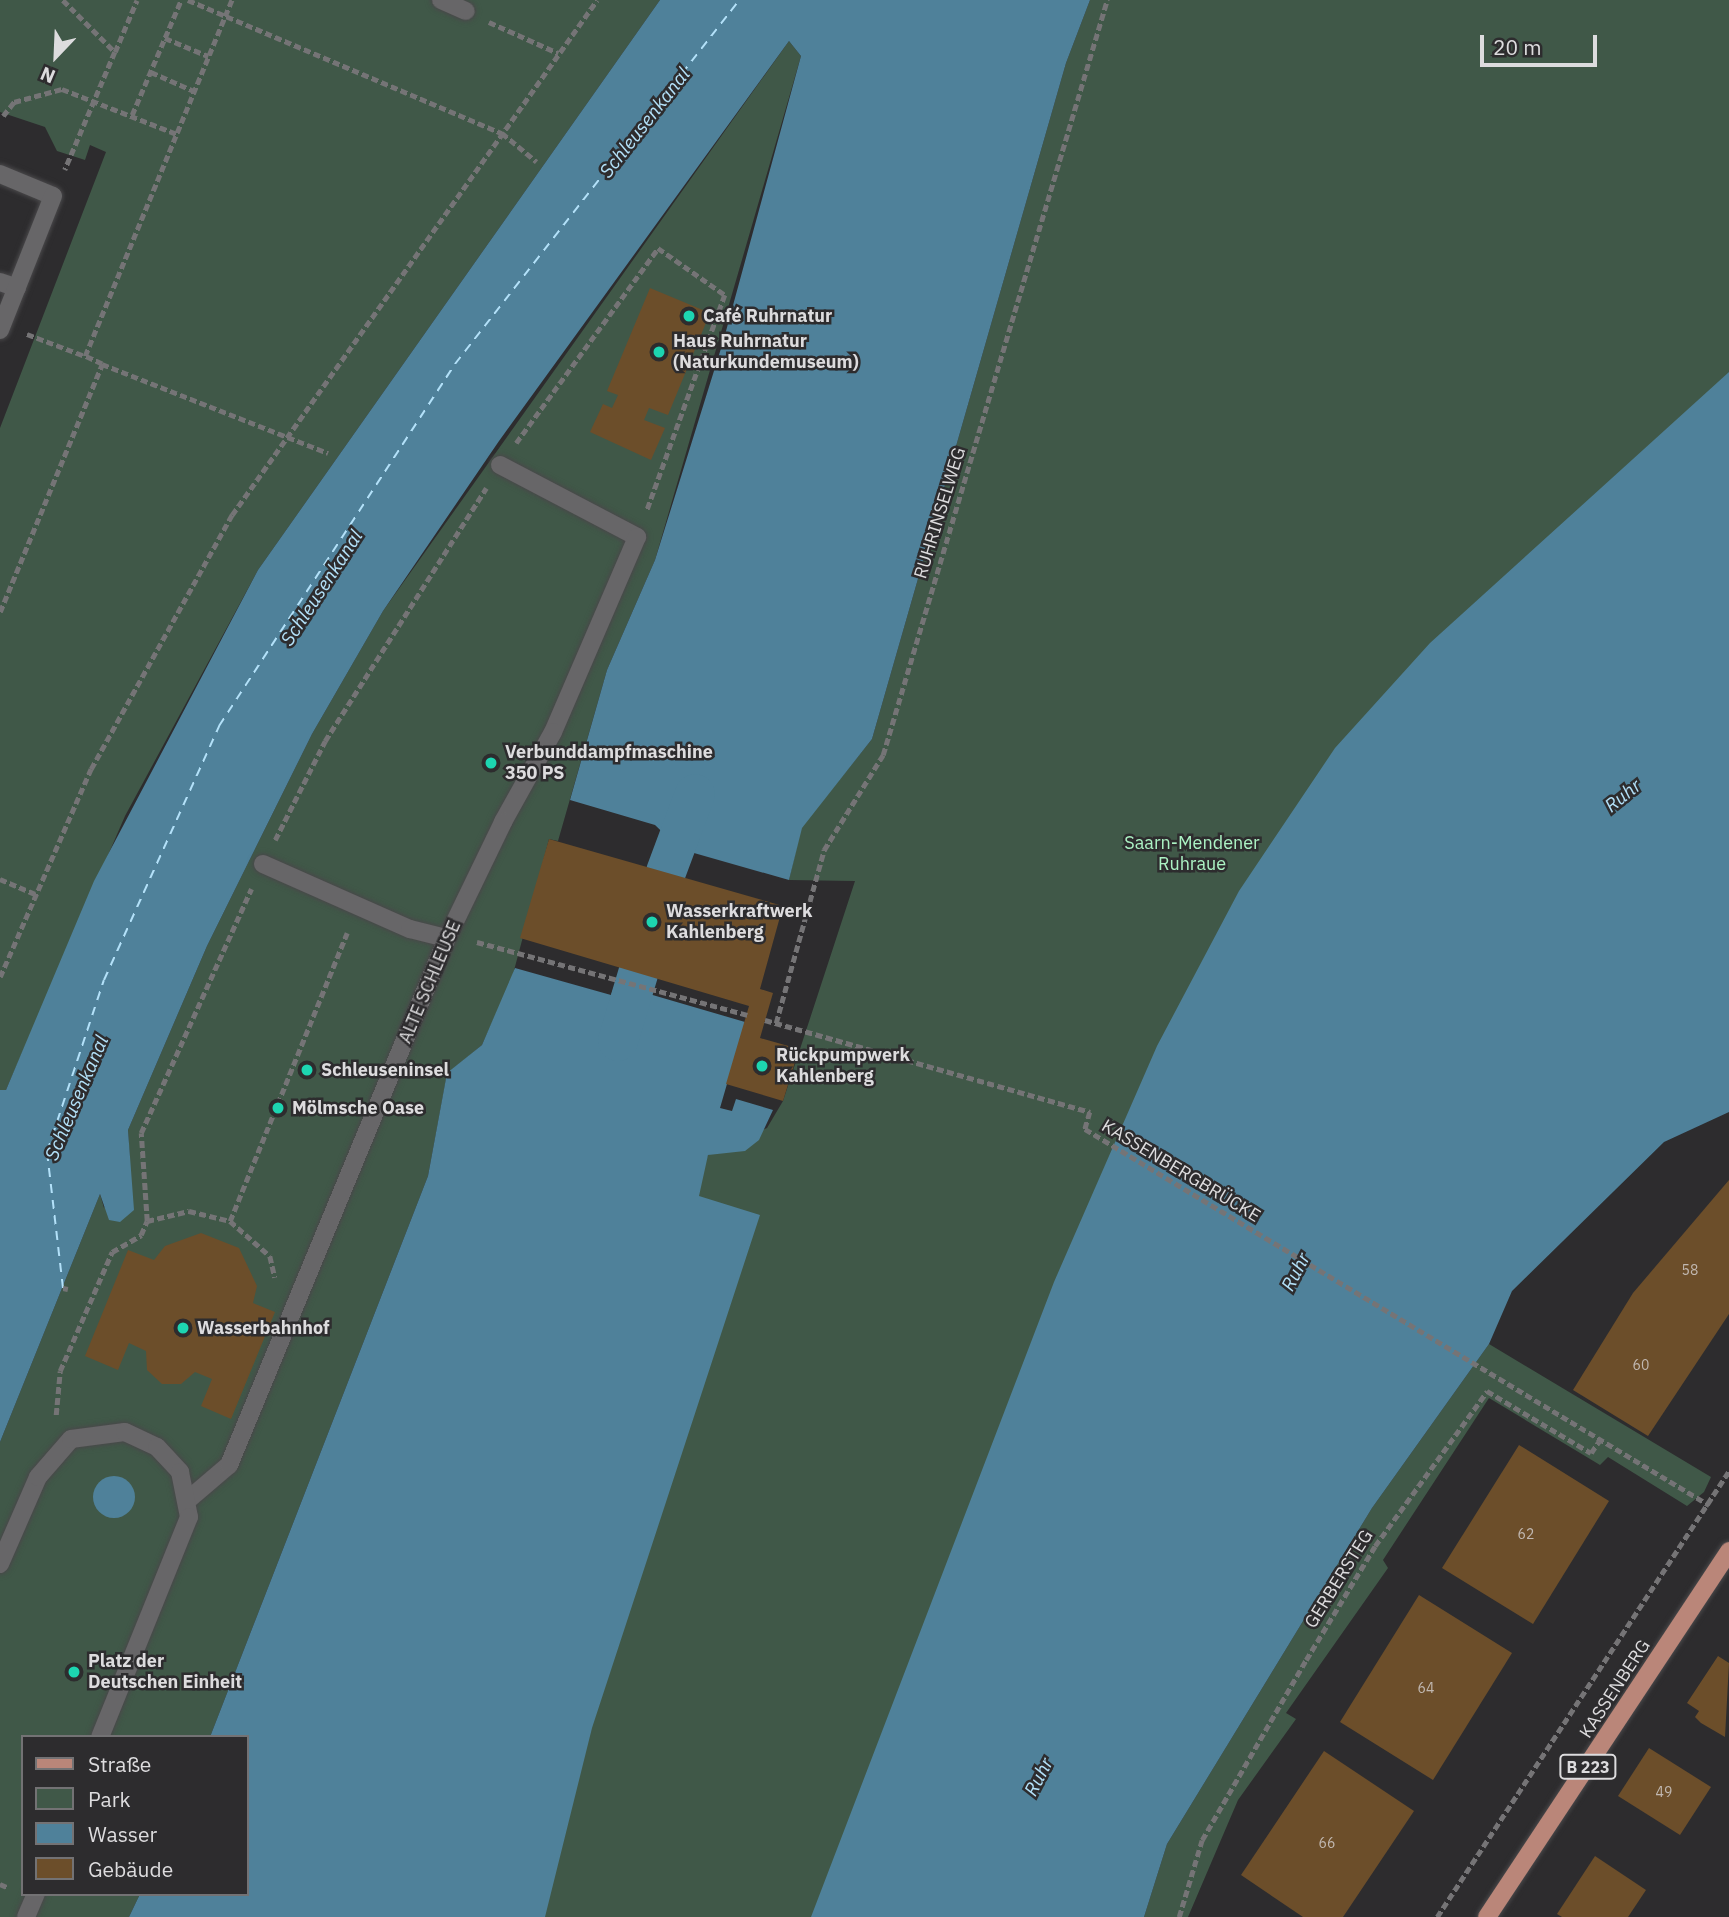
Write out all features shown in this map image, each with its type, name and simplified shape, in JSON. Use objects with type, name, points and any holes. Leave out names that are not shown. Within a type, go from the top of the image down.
[{"type":"main road","name":"KASSENBERG","points":[[1487,1917],[1729,1551]]},
{"type":"street","points":[[441,0],[466,11]]},
{"type":"street","points":[[0,174],[52,197],[8,285],[1,327]]},
{"type":"street","points":[[500,465],[637,537]]},
{"type":"street","name":"ALTE SCHLEUSE","points":[[189,1499],[229,1465],[447,938],[503,822],[553,732],[637,537]]},
{"type":"street","points":[[263,864],[358,906],[447,938]]},
{"type":"street","points":[[0,1564],[52,1454],[71,1439],[125,1432],[157,1447],[180,1472],[189,1499],[189,1517],[101,1735]]},
{"type":"street","points":[[26,1917],[35,1896]]},
{"type":"path","points":[[63,0],[115,52]]},
{"type":"path","points":[[52,197],[137,0]]},
{"type":"path","points":[[132,115],[181,0]]},
{"type":"path","points":[[188,0],[502,133],[537,162]]},
{"type":"path","points":[[85,356],[232,0]]},
{"type":"path","points":[[0,977],[91,769],[165,630],[232,514],[597,0]]},
{"type":"path","name":"RUHRINSELWEG","points":[[776,1023],[824,850],[883,755],[1107,0]]},
{"type":"path","points":[[466,11],[558,53]]},
{"type":"path","points":[[164,38],[208,56]]},
{"type":"path","points":[[151,72],[194,90]]},
{"type":"path","points":[[1,117],[14,102],[62,89],[96,100],[177,134]]},
{"type":"path","points":[[52,1454],[60,1371],[112,1252],[141,1235],[147,1221],[141,1133],[263,864],[325,741],[500,465],[658,248],[725,295],[637,537]]},
{"type":"path","points":[[1,327],[85,356],[328,453]]},
{"type":"path","points":[[0,612],[102,364]]},
{"type":"path","points":[[0,879],[35,894]]},
{"type":"path","points":[[230,1221],[358,906]]},
{"type":"path","points":[[447,938],[514,947],[747,1015]]},
{"type":"path","points":[[765,1020],[776,1023]]},
{"type":"path","name":"KASSENBERGBRÜCKE","points":[[776,1023],[1090,1112],[1085,1129],[1600,1441]]},
{"type":"path","points":[[147,1221],[189,1211],[230,1221],[271,1256],[276,1285],[296,1298]]},
{"type":"path","name":"GERBERSTEG","points":[[1179,1917],[1202,1840],[1306,1660],[1375,1546],[1487,1391],[1591,1453],[1600,1441]]},
{"type":"path","points":[[1600,1441],[1709,1506]]},
{"type":"path","points":[[1437,1917],[1709,1506],[1729,1471]]},
{"type":"green space","points":[[0,0],[660,0],[258,570],[125,816],[6,1090],[0,1090],[0,428],[106,152],[90,145],[85,160],[57,151],[45,127],[0,112]]},
{"type":"green space","name":"Saarn-Mendener Ruhraue","points":[[1090,0],[1729,0],[1729,724],[989,1917],[349,1917],[708,1155],[767,1128],[783,1101],[855,881],[789,880],[801,828],[872,739],[1066,63]]},
{"type":"green space","points":[[789,41],[801,56],[655,560],[607,670],[558,841],[549,839],[512,978],[482,1045],[447,1074],[428,1176],[211,1735],[21,1735],[21,1896],[139,1896],[129,1917],[0,1917],[0,1442],[100,1194],[104,1208],[130,1161],[128,1130],[207,946],[312,734],[383,611]]},
{"type":"green space","points":[[1489,1344],[1711,1477],[1704,1492],[1687,1506],[1608,1457],[1600,1465],[1489,1398],[1383,1560],[1388,1568],[1286,1713],[1296,1719],[1238,1800],[1188,1917],[1144,1917],[1167,1844],[1372,1508]]},
{"type":"water","name":"Schleusenkanal","points":[[660,0],[1090,0],[1066,63],[872,739],[802,828],[789,880],[680,849],[655,825],[570,800],[607,670],[655,560],[723,342],[801,56],[789,41],[499,441],[383,611],[312,734],[207,946],[128,1130],[134,1210],[120,1222],[109,1220],[100,1194],[0,1442],[0,1090],[6,1090],[94,881],[258,570]]},
{"type":"water","name":"Ruhr","points":[[1729,372],[1729,1112],[1664,1142],[1512,1291],[1489,1344],[1372,1508],[1167,1844],[1144,1917],[811,1917],[1054,1282],[1157,1046],[1239,891],[1335,748],[1430,643]]},
{"type":"water","points":[[515,968],[611,995],[615,984],[745,1022],[720,1108],[732,1111],[736,1099],[773,1110],[759,1140],[745,1151],[708,1155],[699,1196],[760,1215],[592,1728],[545,1917],[129,1917],[139,1896],[248,1896],[248,1735],[211,1735],[428,1176],[447,1073],[482,1045]]},
{"type":"water","points":[[114,1476],[129,1482],[135,1497],[129,1512],[114,1518],[99,1512],[93,1497],[99,1482]]},
{"type":"building","name":"Haus Ruhrnatur (Naturkundemuseum)","points":[[650,288],[710,313],[668,415],[649,408],[644,420],[665,428],[651,460],[590,432],[603,404],[612,408],[618,395],[607,391]]},
{"type":"building","name":"Wasserkraftwerk Kahlenberg","points":[[549,839],[783,906],[760,989],[773,993],[760,1038],[799,1049],[783,1101],[726,1084],[749,1006],[520,938]]},
{"type":"building","points":[[1729,1180],[1729,1314],[1648,1436],[1573,1390],[1633,1293]]},
{"type":"building","name":"Wasserbahnhof","points":[[201,1233],[239,1248],[257,1286],[253,1303],[275,1312],[231,1419],[201,1406],[212,1379],[195,1372],[181,1384],[162,1384],[147,1370],[146,1351],[129,1343],[118,1370],[85,1356],[128,1250],[154,1260],[165,1246]]},
{"type":"building","points":[[1519,1445],[1609,1501],[1533,1624],[1442,1568]]},
{"type":"building","points":[[1419,1595],[1512,1653],[1433,1780],[1340,1722]]},
{"type":"building","points":[[1718,1656],[1729,1663],[1725,1737],[1701,1723],[1695,1717],[1699,1711],[1687,1703]]},
{"type":"building","points":[[1649,1748],[1711,1787],[1680,1835],[1618,1796]]},
{"type":"building","points":[[1324,1751],[1414,1811],[1343,1917],[1303,1917],[1241,1875]]},
{"type":"building","points":[[1595,1856],[1646,1890],[1628,1917],[1562,1917],[1557,1914]]},
{"type":"waterway","points":[[666,872],[695,794]]},
{"type":"waterway","points":[[618,1041],[638,974]]},
{"type":"ferry route","points":[[63,1288],[47,1152],[104,980],[219,726],[455,364],[739,0]]},
{"type":"place","name":"Café Ruhrnatur","points":[[689,316]]},
{"type":"place","name":"Haus Ruhrnatur (Naturkundemuseum)","points":[[659,352]]},
{"type":"place","name":"Verbunddampfmaschine 350 PS","points":[[491,763]]},
{"type":"place","name":"Wasserkraftwerk Kahlenberg","points":[[652,922]]},
{"type":"place","name":"Rückpumpwerk Kahlenberg","points":[[762,1066]]},
{"type":"place","name":"Schleuseninsel","points":[[307,1070]]},
{"type":"place","name":"Mölmsche Oase","points":[[278,1108]]},
{"type":"place","name":"Wasserbahnhof","points":[[183,1328]]},
{"type":"place","name":"Platz der Deutschen Einheit","points":[[74,1672]]}]
